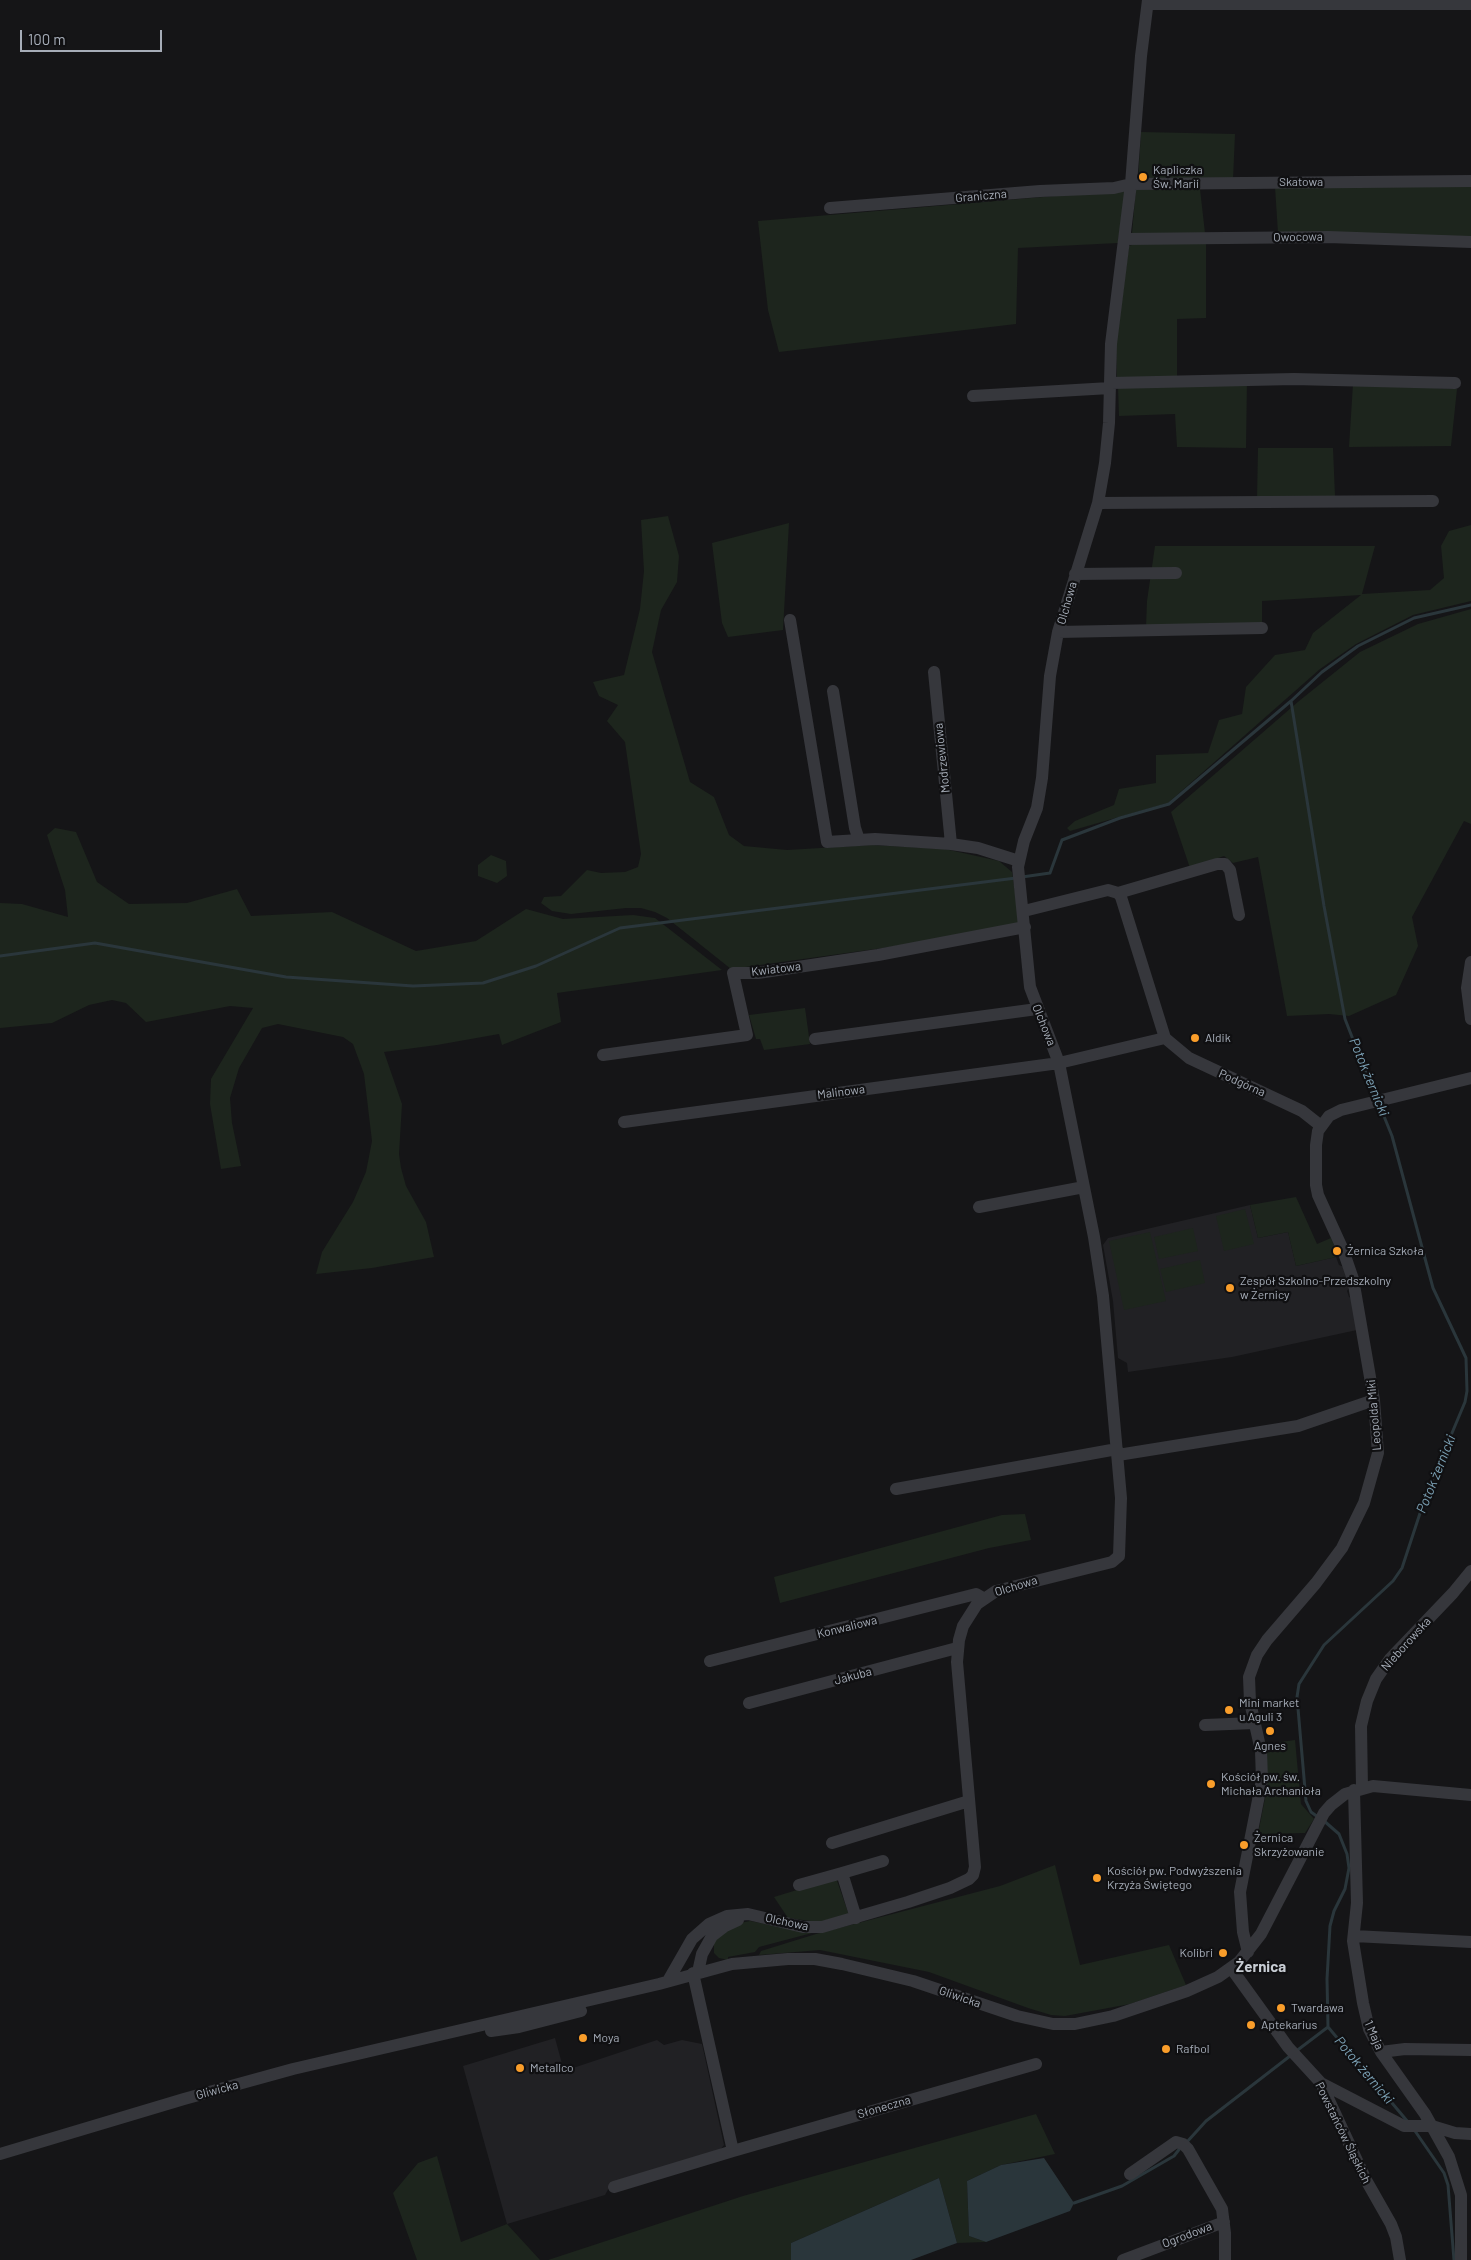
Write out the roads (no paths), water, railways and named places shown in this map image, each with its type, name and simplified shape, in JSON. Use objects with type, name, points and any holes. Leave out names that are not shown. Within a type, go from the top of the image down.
[{"type":"street","points":[[1148,2],[1471,4]]},
{"type":"street","name":"Olchowa","points":[[664,1982],[698,1933],[715,1921],[738,1914],[758,1916],[812,1928],[856,1918],[950,1888],[973,1875],[975,1868],[957,1670],[958,1648],[963,1626],[971,1611],[983,1598],[1011,1586],[1117,1559],[1120,1550],[1121,1513],[1117,1452],[1103,1296],[1084,1187],[1059,1063],[1037,1009],[1028,978],[1024,911],[1019,872],[1024,841],[1037,808],[1042,778],[1050,676],[1058,632],[1098,503],[1105,463],[1111,344],[1132,184],[1141,56],[1148,2]]},
{"type":"street","name":"Skatowa","points":[[1132,184],[1471,181]]},
{"type":"street","name":"Graniczna","points":[[830,208],[1040,191],[1114,188],[1132,184]]},
{"type":"street","name":"Owocowa","points":[[1125,239],[1328,237],[1471,242]]},
{"type":"street","points":[[973,396],[1110,385],[1294,379],[1456,383]]},
{"type":"street","points":[[1098,503],[1433,501]]},
{"type":"street","points":[[1075,574],[1176,573]]},
{"type":"street","points":[[790,620],[827,842],[859,840],[951,844],[978,848],[1019,872]]},
{"type":"street","points":[[1058,632],[1262,628]]},
{"type":"street","name":"Modrzewiowa","points":[[934,672],[951,844]]},
{"type":"street","points":[[833,691],[855,828],[859,840]]},
{"type":"street","points":[[1024,911],[1108,890],[1118,893],[1217,864],[1225,864],[1230,870],[1239,915]]},
{"type":"street","points":[[1059,1063],[1166,1038],[1121,897],[1118,893]]},
{"type":"street","name":"Kwiatowa","points":[[603,1054],[748,1035],[733,972],[758,973],[878,955],[1025,928]]},
{"type":"street","points":[[1471,962],[1467,988],[1471,1019]]},
{"type":"street","points":[[815,1039],[1037,1009]]},
{"type":"street","name":"Podgórna","points":[[1166,1038],[1189,1058],[1302,1111],[1321,1126]]},
{"type":"street","name":"Malinowa","points":[[624,1122],[1059,1063]]},
{"type":"street","points":[[1321,1126],[1334,1113],[1377,1100],[1471,1078]]},
{"type":"street","name":"Leopolda Miki","points":[[1248,1952],[1243,1932],[1240,1892],[1262,1780],[1260,1751],[1248,1682],[1257,1656],[1274,1630],[1333,1561],[1352,1529],[1364,1502],[1377,1459],[1378,1444],[1374,1400],[1353,1279],[1343,1250],[1318,1195],[1316,1185],[1316,1145],[1321,1126]]},
{"type":"street","points":[[979,1207],[1084,1187]]},
{"type":"street","points":[[896,1489],[1117,1452],[1298,1426],[1374,1400]]},
{"type":"street","name":"Nieborowska","points":[[1358,1789],[1361,1726],[1367,1701],[1376,1680],[1390,1659],[1448,1599],[1471,1571]]},
{"type":"street","name":"Konwaliowa","points":[[710,1661],[976,1594],[983,1598]]},
{"type":"street","name":"Jakuba","points":[[749,1703],[958,1648]]},
{"type":"street","points":[[1205,1725],[1254,1723]]},
{"type":"street","points":[[1358,1789],[1393,1787],[1471,1795]]},
{"type":"street","name":"Gliwicka","points":[[0,2154],[184,2099],[293,2069],[436,2037],[519,2027],[605,2004],[664,1982],[726,1965],[788,1959],[815,1959],[913,1981],[1027,2019],[1064,2024],[1097,2020],[1136,2009],[1194,1987],[1231,1968],[1248,1952],[1272,1914],[1324,1813],[1338,1799],[1358,1789]]},
{"type":"street","name":"1 Maja","points":[[1358,1789],[1357,1903],[1354,1936],[1363,2004],[1369,2029],[1425,2126],[1448,2156],[1461,2195],[1462,2260]]},
{"type":"street","points":[[832,1843],[969,1801]]},
{"type":"street","points":[[800,1885],[883,1861]]},
{"type":"street","points":[[842,1873],[856,1918]]},
{"type":"street","name":"Olchowa","points":[[709,1940],[725,1926],[758,1916]]},
{"type":"street","points":[[1354,1936],[1471,1942]]},
{"type":"street","points":[[709,1940],[712,1956],[726,1965]]},
{"type":"street","points":[[709,1940],[696,1972],[733,2150]]},
{"type":"street","points":[[683,1953],[686,1965],[696,1972]]},
{"type":"street","name":"Powstańców Śląskich","points":[[1231,1968],[1292,2052],[1321,2083],[1366,2180],[1391,2224],[1396,2237],[1400,2260]]},
{"type":"street","points":[[1382,2052],[1405,2049],[1471,2050]]},
{"type":"street","name":"Słoneczna","points":[[614,2187],[733,2150],[1036,2064]]},
{"type":"street","points":[[1321,2083],[1404,2126],[1425,2126],[1454,2133],[1471,2134]]},
{"type":"street","points":[[1130,2174],[1176,2142],[1185,2146],[1222,2209],[1225,2260]]},
{"type":"street","name":"Ogrodowa","points":[[1123,2260],[1224,2222]]},
{"type":"waterway","name":"Potok żernicki","points":[[1376,1098],[1345,1019],[1324,906],[1291,701],[1322,672],[1358,646],[1414,618],[1471,605]]},
{"type":"waterway","points":[[1022,877],[1050,873],[1062,840],[1120,818],[1169,804],[1291,701]]},
{"type":"waterway","points":[[0,956],[95,943],[286,977],[413,986],[483,983],[536,966],[620,928],[1016,878]]},
{"type":"waterway","name":"Potok żernicki","points":[[1318,1817],[1311,1812],[1306,1801],[1297,1697],[1299,1684],[1324,1645],[1393,1581],[1402,1568],[1426,1495],[1465,1402],[1467,1391],[1466,1358],[1433,1288],[1392,1136],[1379,1104]]},
{"type":"waterway","name":"Potok żernicki","points":[[1323,1820],[1339,1834],[1347,1854],[1349,1868],[1345,1889],[1334,1911],[1330,1926],[1327,1979],[1328,2027],[1408,2122]]},
{"type":"waterway","points":[[1295,2052],[1328,2027]]},
{"type":"waterway","points":[[1186,2143],[1206,2121],[1290,2056]]},
{"type":"waterway","name":"Potok żernicki","points":[[1415,2131],[1444,2173],[1448,2185],[1454,2260]]},
{"type":"waterway","points":[[1074,2203],[1122,2186],[1174,2156],[1181,2147]]},
{"type":"place","name":"Kapliczka Św. Marii","points":[[1143,177]]},
{"type":"place","name":"Aldik","points":[[1195,1038]]},
{"type":"place","name":"Żernica Szkoła","points":[[1337,1251]]},
{"type":"place","name":"Zespół Szkolno-Przedszkolny w Żernicy","points":[[1230,1288]]},
{"type":"place","name":"Mini market u Aguli 3","points":[[1229,1710]]},
{"type":"place","name":"Agnes","points":[[1270,1731]]},
{"type":"place","name":"Kościół pw. św. Michała Archanioła","points":[[1211,1784]]},
{"type":"place","name":"Żernica Skrzyżowanie","points":[[1244,1845]]},
{"type":"place","name":"Kościół pw. Podwyższenia Krzyża Świętego","points":[[1097,1878]]},
{"type":"place","name":"Kolibri","points":[[1223,1953]]},
{"type":"place","name":"Twardawa","points":[[1281,2008]]},
{"type":"place","name":"Aptekarius","points":[[1251,2025]]},
{"type":"place","name":"Moya","points":[[583,2038]]},
{"type":"place","name":"Rafbol","points":[[1166,2049]]},
{"type":"place","name":"Metallco","points":[[520,2068]]},
{"type":"district","name":"Żernica","points":[[1261,1967]]}]
